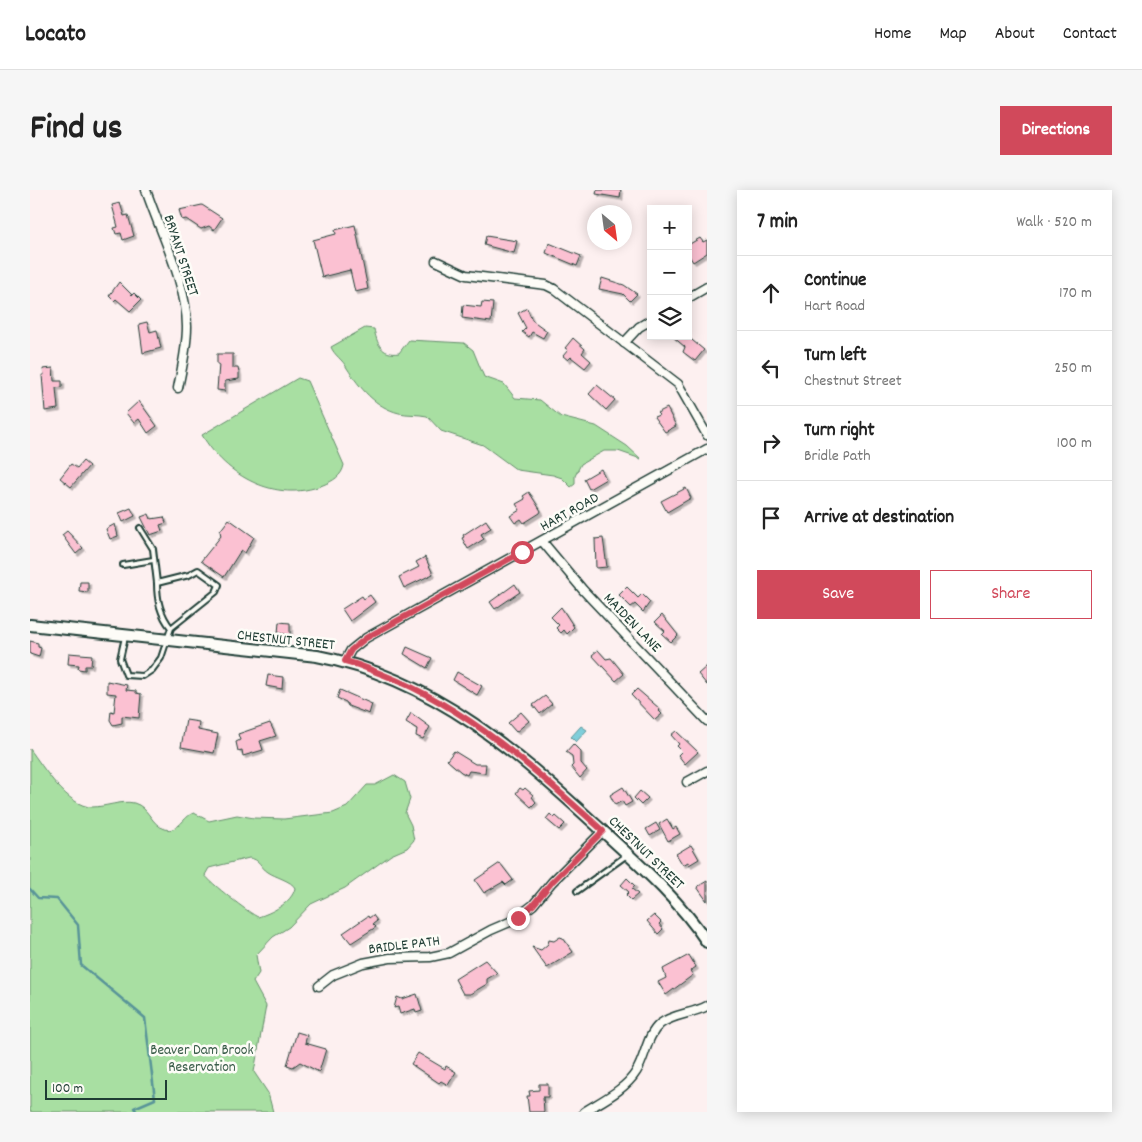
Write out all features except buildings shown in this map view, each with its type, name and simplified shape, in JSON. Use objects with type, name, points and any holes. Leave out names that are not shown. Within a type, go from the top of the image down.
[{"type":"street","name":"BRYANT STREET","points":[[146,190],[182,292],[185,307],[186,332],[178,388]]},
{"type":"street","points":[[436,261],[466,275],[546,286],[680,386],[707,435]]},
{"type":"street","points":[[692,296],[707,287]]},
{"type":"street","points":[[624,343],[639,327],[647,322]]},
{"type":"street","name":"HART ROAD","points":[[345,661],[351,650],[366,638],[707,450]]},
{"type":"street","name":"MAIDEN LANE","points":[[542,541],[583,590],[707,721]]},
{"type":"street","name":"CHESTNUT STREET","points":[[30,625],[317,656],[345,661],[430,695],[467,719],[549,782],[671,894],[707,942]]},
{"type":"street","points":[[687,782],[707,771]]},
{"type":"street","name":"BRIDLE PATH","points":[[319,986],[341,971],[364,963],[390,958],[430,957],[449,953],[512,921],[533,905],[552,882],[603,831]]},
{"type":"street","points":[[584,1112],[618,1090],[632,1078],[640,1064],[650,1037],[660,1024],[707,1006]]},
{"type":"lane","points":[[140,528],[153,549],[153,560],[158,582],[157,596],[163,618],[171,628]]},
{"type":"lane","points":[[123,565],[153,560]]},
{"type":"lane","points":[[125,636],[120,659],[126,675],[143,676],[152,670],[161,658],[171,628],[216,592],[219,585],[198,570],[189,576],[158,582]]},
{"type":"lane","points":[[577,892],[629,854]]},
{"type":"green space","points":[[365,328],[374,329],[378,344],[384,350],[393,353],[399,353],[409,340],[464,343],[473,350],[484,377],[504,384],[515,398],[540,400],[561,417],[596,426],[627,446],[641,459],[618,451],[604,451],[581,464],[575,476],[575,484],[571,487],[562,478],[553,475],[517,470],[483,445],[441,431],[427,416],[402,414],[390,410],[369,396],[331,347]]},
{"type":"green space","points":[[298,378],[307,381],[344,465],[336,478],[323,485],[305,490],[288,491],[270,488],[238,474],[212,450],[202,435]]},
{"type":"green space","name":"Beaver Dam Brook Reservation","points":[[30,749],[57,785],[74,800],[92,807],[124,802],[134,803],[143,808],[160,827],[170,830],[194,813],[209,821],[237,815],[254,818],[284,819],[333,813],[347,807],[367,785],[375,785],[394,775],[405,782],[410,799],[405,813],[411,825],[414,840],[407,848],[391,855],[345,888],[311,904],[289,927],[273,937],[256,955],[259,973],[253,982],[266,1006],[254,1072],[268,1093],[273,1112],[30,1112]],"holes":[[[249,858],[253,859],[268,872],[290,883],[295,888],[285,903],[275,910],[258,917],[230,898],[205,875],[209,868]]]},
{"type":"water","points":[[581,726],[587,730],[576,742],[571,737]]},
{"type":"waterway","points":[[30,889],[38,898],[57,899],[78,925],[81,965],[145,1018],[155,1099],[134,1108],[137,1112]]},
{"type":"route","points":[[518,918],[538,900],[552,882],[603,831],[549,782],[467,719],[430,695],[398,680],[345,661],[351,650],[366,638],[522,552]]}]
